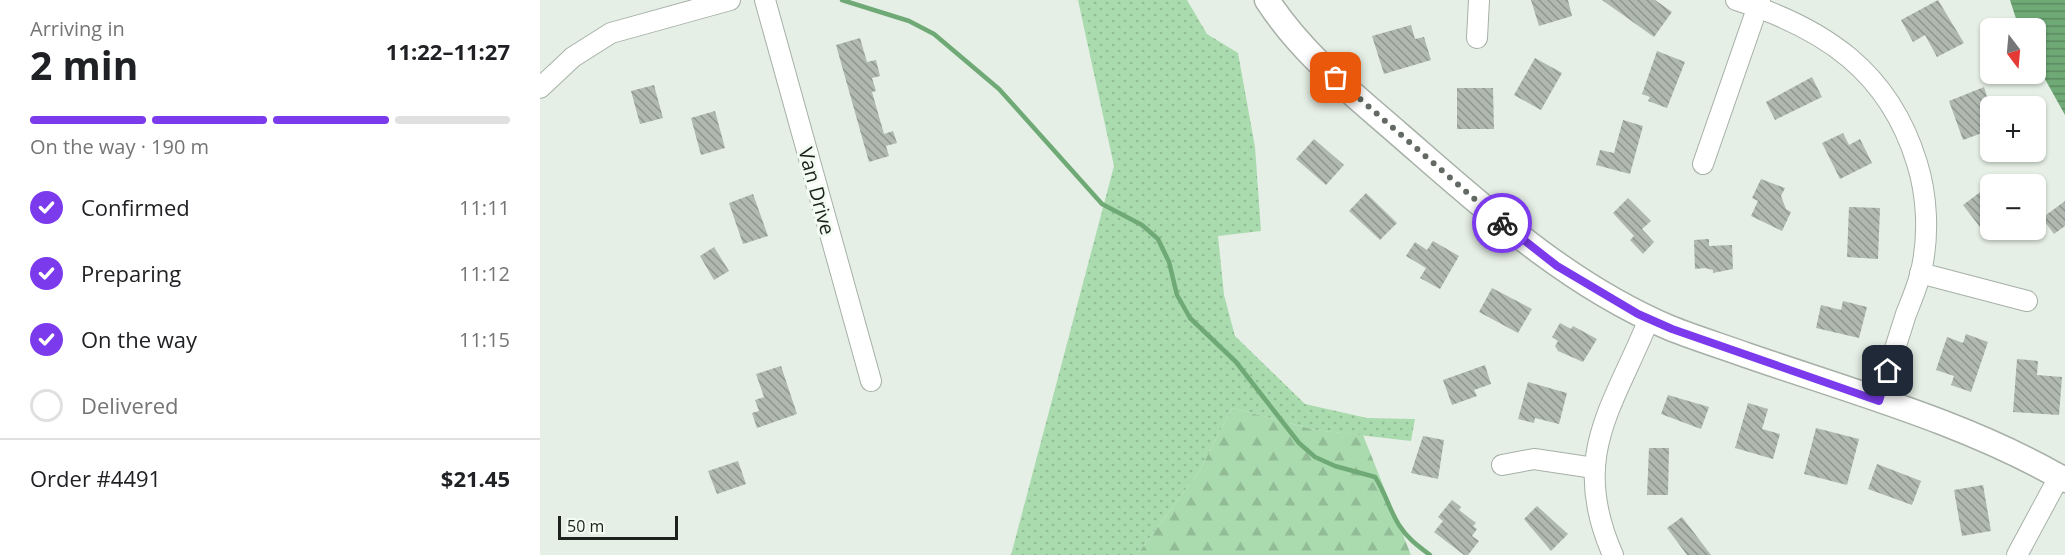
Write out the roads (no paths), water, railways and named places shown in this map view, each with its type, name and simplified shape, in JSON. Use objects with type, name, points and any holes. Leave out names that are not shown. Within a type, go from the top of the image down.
[{"type":"street","points":[[540,88],[573,57],[611,33],[730,0]]},
{"type":"street","name":"Van Drive","points":[[765,0],[871,381]]},
{"type":"street","points":[[1267,0],[1292,35],[1318,63],[1506,226],[1557,266],[1605,296],[1650,319],[1879,401],[2009,451],[2062,479],[2017,555]]},
{"type":"street","points":[[1477,38],[1479,0]]},
{"type":"street","points":[[1736,0],[1759,3],[1810,30],[1841,50],[1880,87],[1899,115],[1911,143],[1923,190],[1925,239],[1920,273],[1879,401]]},
{"type":"street","points":[[1703,164],[1759,3]]},
{"type":"street","points":[[1920,273],[2027,301]]},
{"type":"street","points":[[1613,555],[1597,506],[1594,468],[1601,430],[1650,319]]},
{"type":"street","points":[[1502,465],[1534,459],[1594,468]]},
{"type":"waterway","points":[[842,0],[909,21],[934,34],[999,89],[1102,204],[1142,225],[1158,239],[1169,262],[1177,295],[1190,318],[1236,362],[1299,443],[1315,457],[1335,466],[1375,477],[1402,530],[1430,555]]}]
